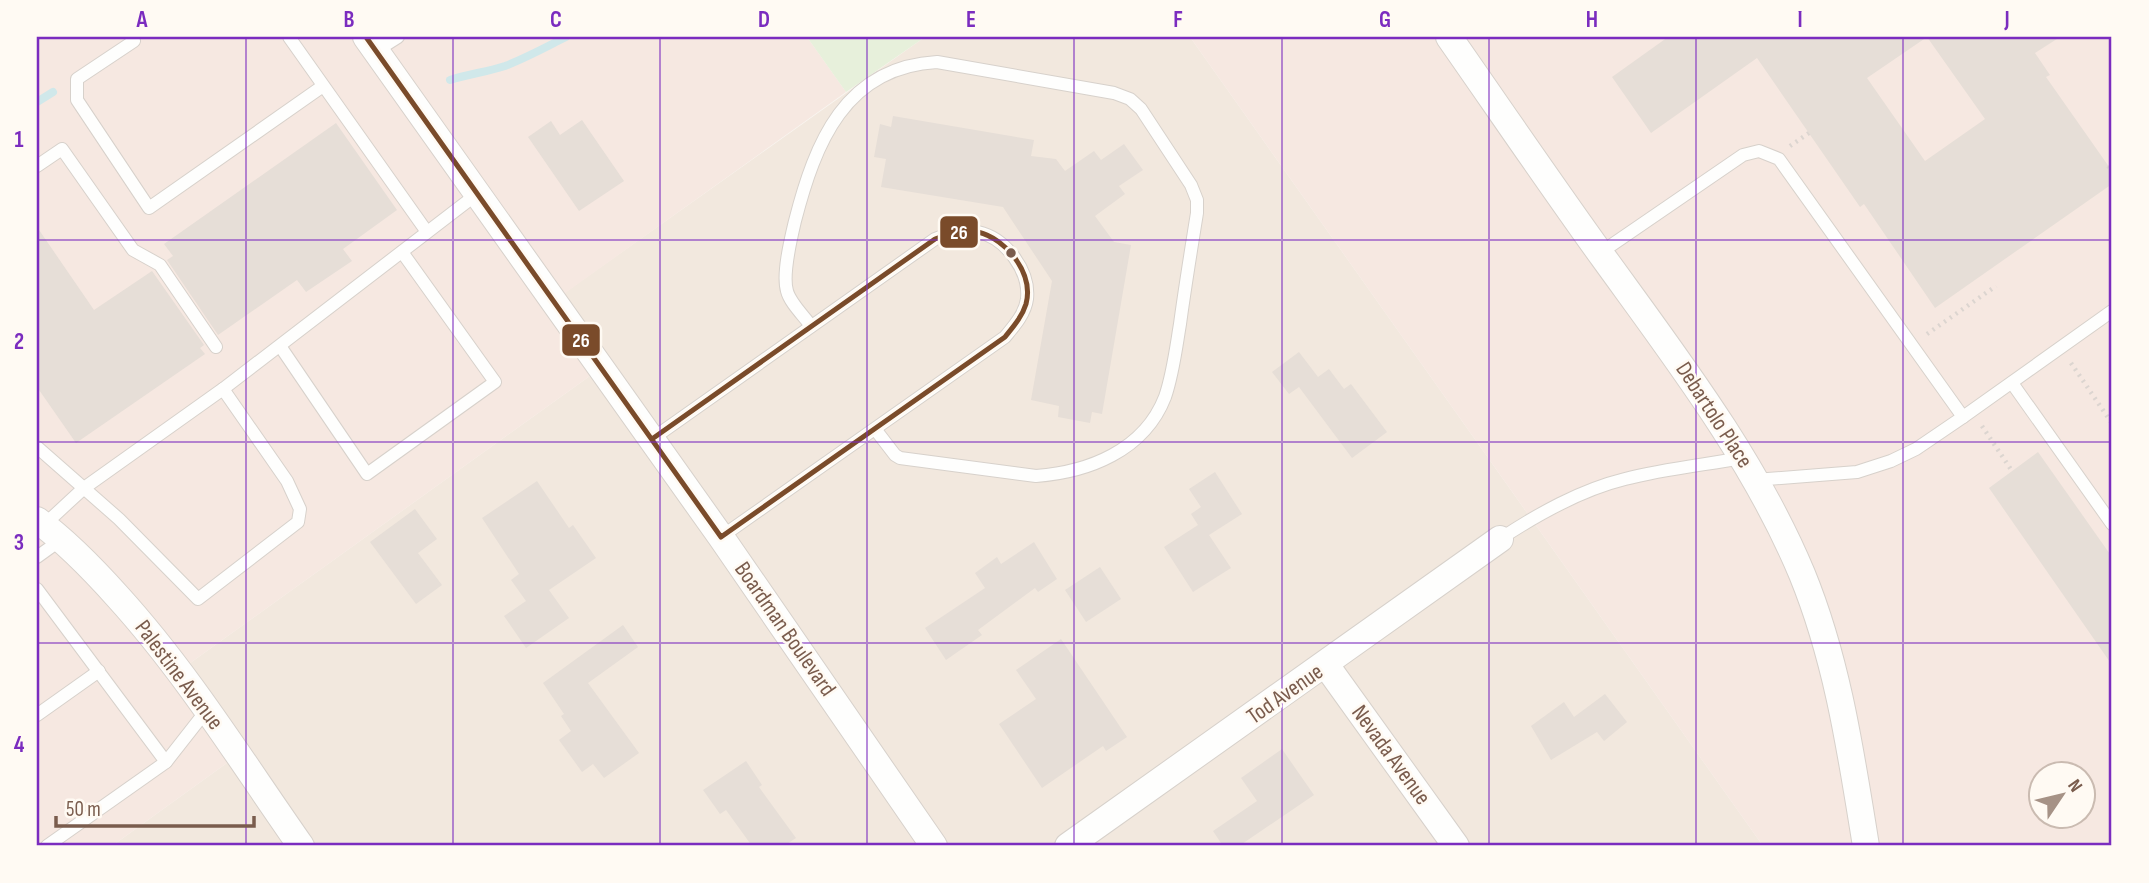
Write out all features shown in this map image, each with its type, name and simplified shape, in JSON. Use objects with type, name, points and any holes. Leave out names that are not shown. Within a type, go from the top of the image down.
[{"type":"street","name":"Debartolo Place","points":[[1449,37],[1685,370],[1749,469],[1802,574],[1830,657],[1844,708],[1866,846]]},
{"type":"street","name":"Boardman Boulevard","points":[[380,42],[477,194],[721,537],[934,846]]},
{"type":"street","name":"Palestine Avenue","points":[[48,528],[89,565],[139,620],[302,846]]},
{"type":"street","name":"Tod Avenue","points":[[1068,846],[1500,539]]},
{"type":"street","name":"Nevada Avenue","points":[[1326,665],[1456,846]]},
{"type":"lane","points":[[289,37],[426,232]]},
{"type":"lane","points":[[135,38],[77,79],[77,100],[149,208],[323,86]]},
{"type":"lane","points":[[811,326],[787,293],[786,284],[790,239],[805,183],[821,142],[836,115],[876,80],[895,70],[917,63],[937,62],[1114,93],[1130,99],[1141,109],[1191,185],[1197,200],[1197,213],[1172,372],[1164,399],[1153,420],[1133,442],[1097,464],[1036,477],[900,458],[875,429]]},
{"type":"lane","points":[[37,166],[62,149],[133,250],[160,265],[216,347]]},
{"type":"lane","points":[[1600,253],[1742,155],[1759,151],[1779,159],[1963,417]]},
{"type":"lane","points":[[37,557],[48,528],[84,488],[223,389],[477,194]]},
{"type":"lane","points":[[652,439],[935,239],[958,231],[981,233],[1001,244],[1013,256],[1024,275],[1027,298],[1021,318],[1005,337],[721,537]]},
{"type":"lane","points":[[280,346],[368,474],[495,382],[402,252]]},
{"type":"lane","points":[[1500,539],[1539,514],[1624,479],[1749,469],[1857,472],[1891,461],[1916,449],[2112,311]]},
{"type":"lane","points":[[2012,383],[2112,524]]},
{"type":"lane","points":[[37,447],[119,519],[198,599],[298,522],[300,509],[281,472],[223,389]]},
{"type":"lane","points":[[37,589],[166,762]]},
{"type":"lane","points":[[37,715],[99,671]]},
{"type":"lane","points":[[47,846],[166,762],[206,710]]},
{"type":"path","points":[[1923,336],[1996,286]]},
{"type":"path","points":[[2060,348],[2111,422]]},
{"type":"shaded area","points":[[37,37],[807,37],[846,92],[554,301],[601,368],[179,671],[238,755],[112,846],[37,846]]},
{"type":"shaded area","points":[[925,37],[1190,37],[1763,846],[112,846],[238,755],[179,671],[601,368],[553,301]]},
{"type":"shaded area","points":[[1190,37],[2112,37],[2112,846],[1763,846]]},
{"type":"green space","points":[[807,37],[925,37],[846,92]]},
{"type":"building","points":[[1668,37],[1927,37],[2060,37],[2035,53],[2050,75],[2046,77],[2112,171],[2112,184],[1935,308],[1864,204],[1860,207],[1757,58],[1651,133],[1612,77]],"holes":[[[1927,37],[1985,119],[1925,161],[1867,78]]]},
{"type":"building","points":[[893,116],[1034,140],[1031,156],[1056,159],[1065,171],[1094,151],[1101,160],[1124,144],[1143,170],[1119,186],[1125,194],[1095,216],[1114,242],[1131,245],[1102,414],[1092,412],[1090,423],[1058,417],[1059,406],[1031,400],[1052,281],[1003,207],[881,187],[886,159],[874,157],[880,124],[891,127]]},
{"type":"building","points":[[582,120],[624,181],[579,211],[528,137],[551,121],[560,135]]},
{"type":"building","points":[[336,123],[397,210],[343,249],[352,261],[306,292],[297,280],[218,335],[167,260],[173,256],[164,244]]},
{"type":"building","points":[[37,227],[94,310],[152,271],[204,345],[200,348],[205,354],[76,443],[37,387]]},
{"type":"building","points":[[1299,352],[1318,377],[1329,369],[1344,389],[1351,384],[1387,432],[1352,458],[1299,387],[1289,394],[1272,372]]},
{"type":"building","points":[[2038,452],[2112,557],[2112,665],[1989,488]]},
{"type":"building","points":[[1215,472],[1242,514],[1209,535],[1231,568],[1193,592],[1164,547],[1198,525],[1191,514],[1201,507],[1189,489]]},
{"type":"building","points":[[537,481],[569,528],[573,525],[596,558],[549,590],[569,618],[526,648],[504,616],[526,601],[511,580],[519,574],[482,518]]},
{"type":"building","points":[[415,509],[437,539],[418,553],[442,585],[416,604],[370,542]]},
{"type":"building","points":[[1034,542],[1057,579],[1038,592],[1035,588],[978,630],[982,635],[946,660],[925,628],[985,588],[975,573],[997,557],[1001,564]]},
{"type":"building","points":[[1100,567],[1121,599],[1086,622],[1065,590]]},
{"type":"building","points":[[623,625],[638,647],[588,683],[639,753],[604,778],[593,764],[582,772],[559,740],[571,731],[561,716],[564,714],[543,683]]},
{"type":"building","points":[[1061,639],[1127,737],[1106,751],[1103,746],[1042,788],[999,724],[1036,699],[1016,670]]},
{"type":"building","points":[[1605,694],[1627,722],[1604,741],[1597,732],[1551,760],[1531,726],[1564,702],[1574,717]]},
{"type":"building","points":[[1282,749],[1314,795],[1239,846],[1223,846],[1213,831],[1257,801],[1241,778]]},
{"type":"building","points":[[746,761],[762,785],[759,787],[796,838],[784,846],[752,846],[726,810],[720,814],[703,790]]},
{"type":"waterway","points":[[450,80],[505,66],[566,37]]},
{"type":"waterway","points":[[37,102],[53,92]]},
{"type":"transit line","name":"26","points":[[366,37],[721,537],[1005,337],[1020,318],[1026,304],[1026,281],[1022,270],[1016,259],[999,242],[978,232],[961,232],[935,239],[652,439]]}]
